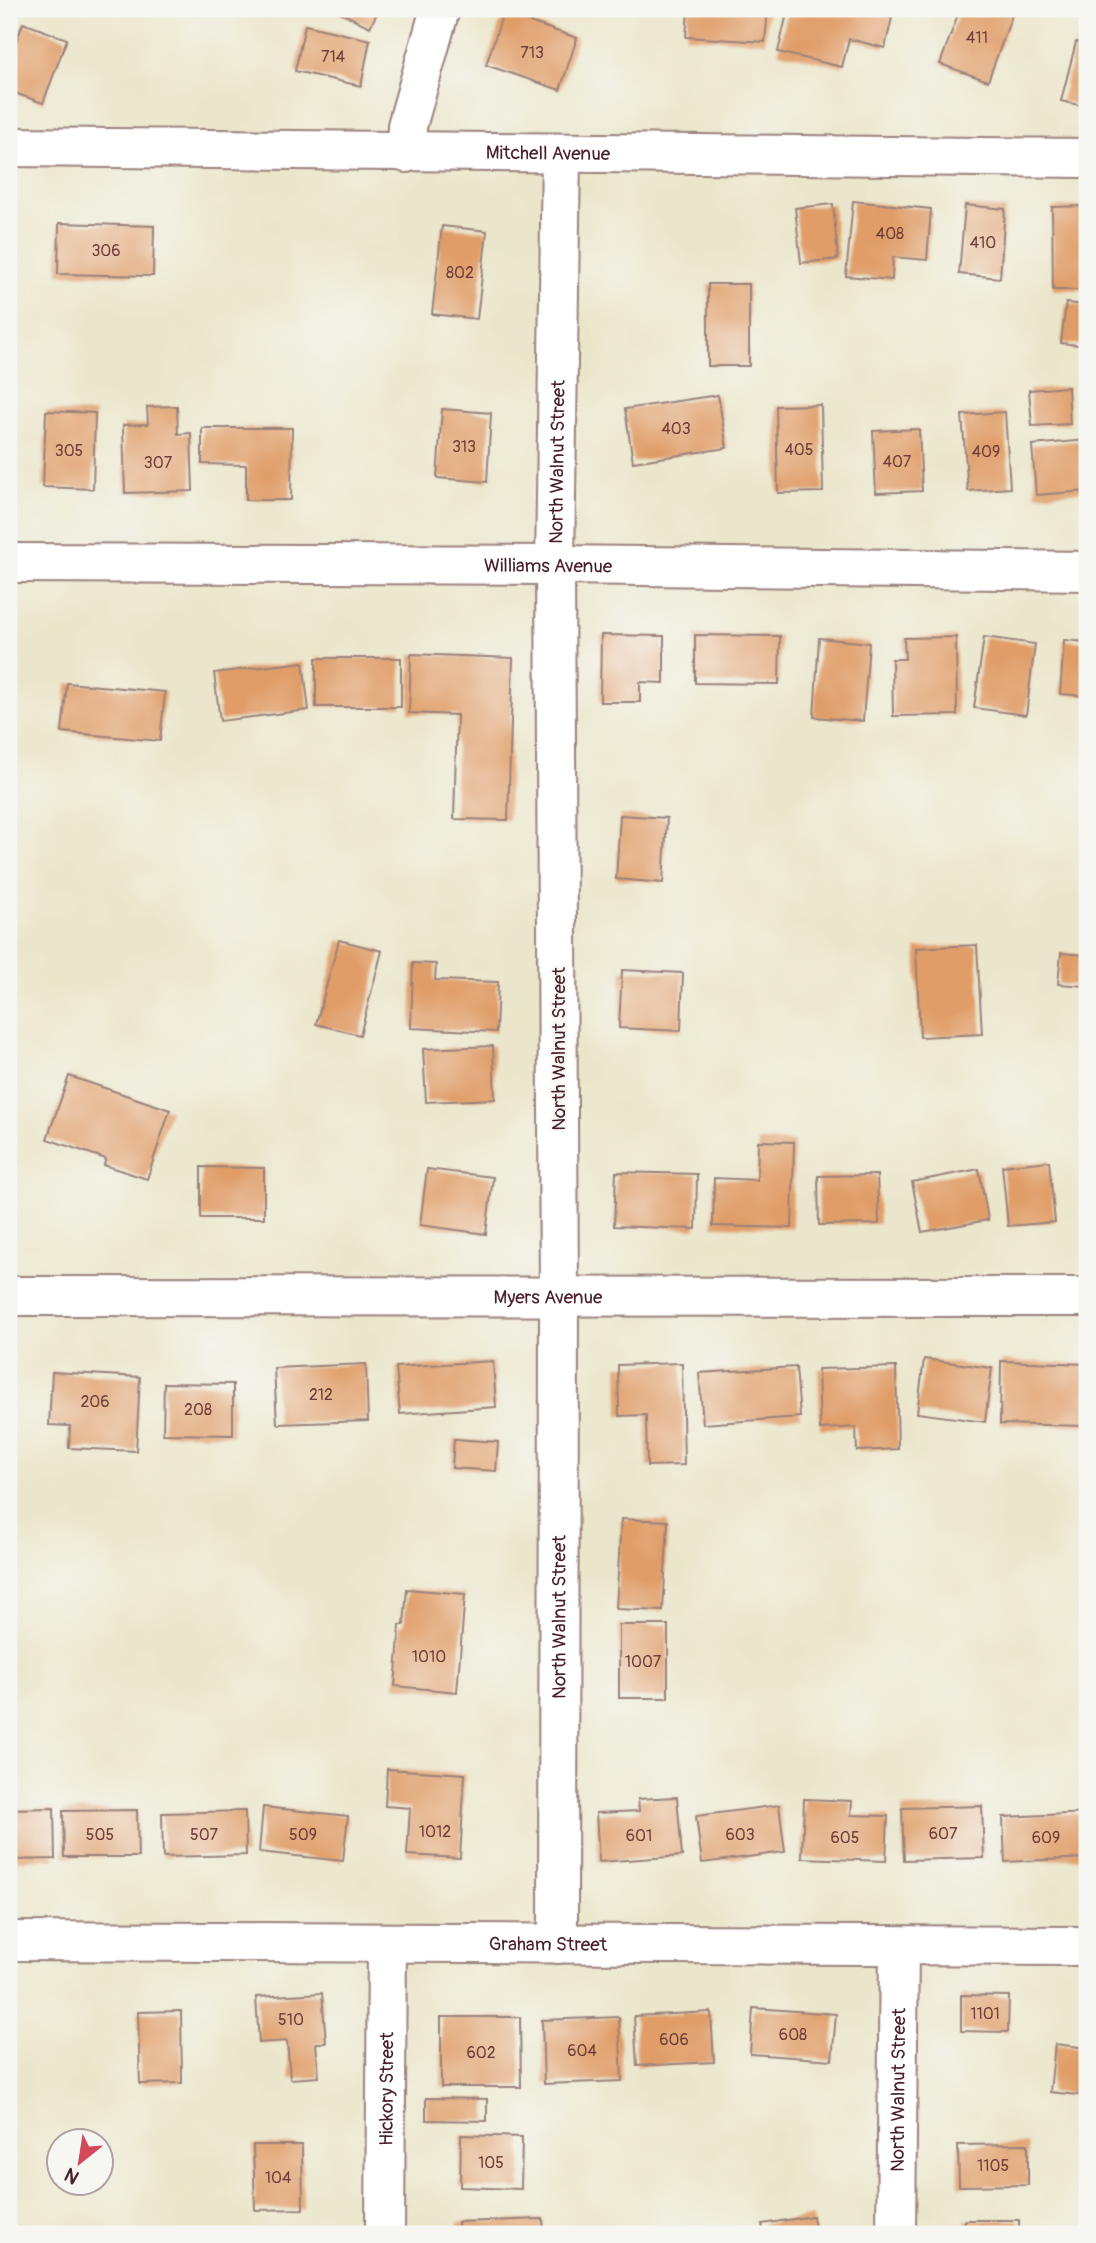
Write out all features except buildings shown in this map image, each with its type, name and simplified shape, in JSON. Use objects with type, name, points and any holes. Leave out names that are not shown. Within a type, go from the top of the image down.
[{"type":"street","points":[[406,153],[407,125],[440,9]]},
{"type":"street","name":"Mitchell Avenue","points":[[9,147],[1087,159]]},
{"type":"street","name":"North Walnut Street","points":[[558,1944],[559,1295],[555,565],[561,154]]},
{"type":"street","name":"Williams Avenue","points":[[9,563],[1087,571]]},
{"type":"street","name":"Myers Avenue","points":[[9,1296],[1087,1297]]},
{"type":"street","name":"Graham Street","points":[[9,1941],[1087,1946]]},
{"type":"street","name":"Hickory Street","points":[[385,2234],[387,1943]]},
{"type":"street","name":"North Walnut Street","points":[[896,2234],[899,1946]]}]
